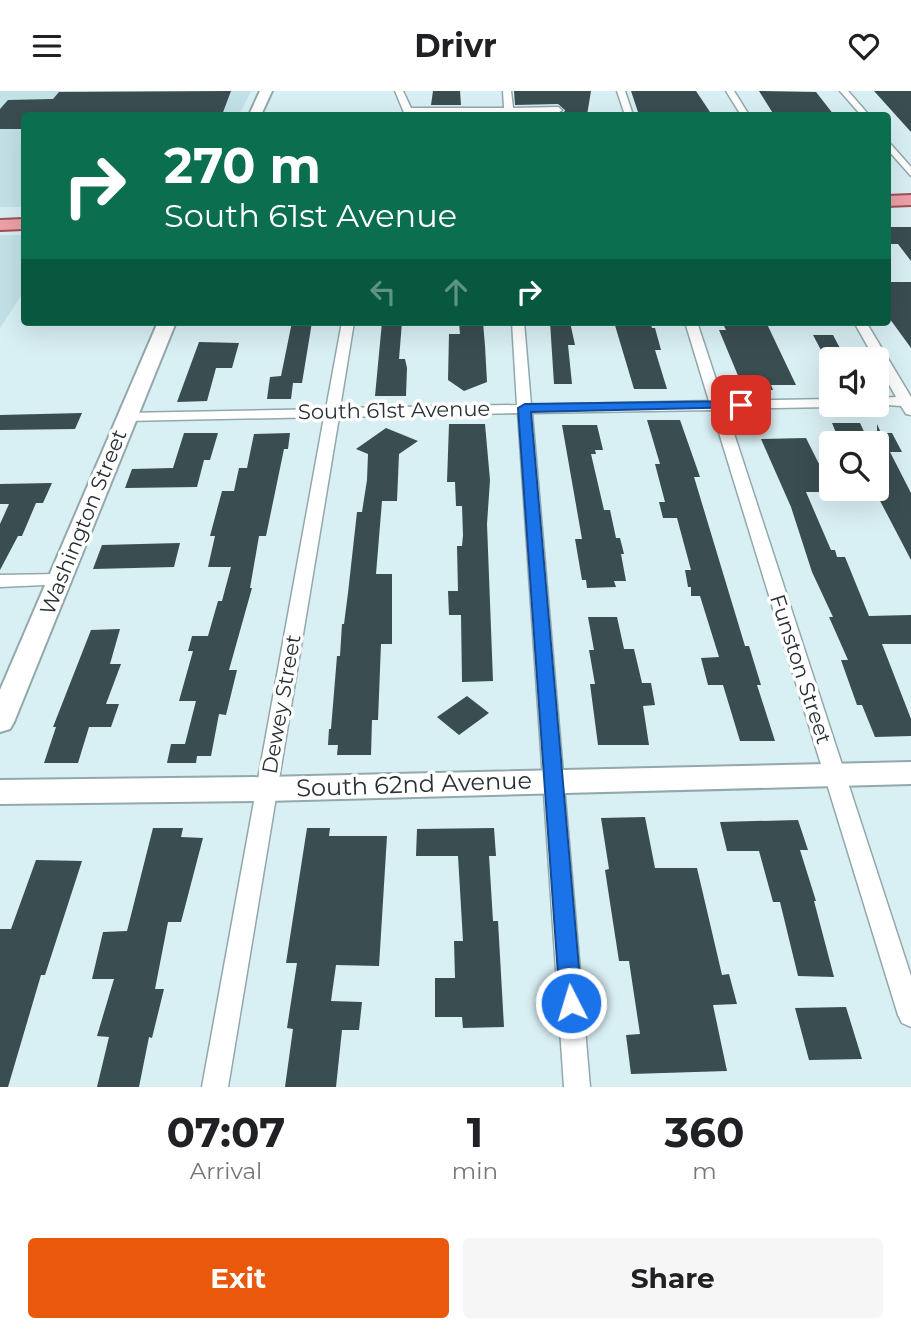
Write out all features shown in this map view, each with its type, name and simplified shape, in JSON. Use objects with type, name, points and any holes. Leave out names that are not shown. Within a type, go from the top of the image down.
[{"type":"main road","points":[[891,201],[911,200]]},
{"type":"main road","points":[[891,212],[911,212]]},
{"type":"main road","points":[[0,213],[21,213]]},
{"type":"main road","points":[[0,225],[21,224]]},
{"type":"street","points":[[256,112],[265,91]]},
{"type":"street","points":[[398,91],[408,112]]},
{"type":"street","points":[[507,91],[509,111]]},
{"type":"street","points":[[621,91],[628,112]]},
{"type":"street","points":[[730,91],[743,112]]},
{"type":"street","points":[[844,91],[862,112]]},
{"type":"street","points":[[459,112],[558,110]]},
{"type":"street","points":[[891,148],[911,173]]},
{"type":"street","name":"Washington Street","points":[[0,722],[165,326]]},
{"type":"street","name":"Dewey Street","points":[[215,1087],[347,326]]},
{"type":"street","points":[[518,326],[577,1087]]},
{"type":"street","name":"Funston Street","points":[[692,326],[911,1015]]},
{"type":"street","points":[[862,326],[909,404]]},
{"type":"street","name":"South 61st Avenue","points":[[125,417],[819,403]]},
{"type":"street","points":[[889,403],[909,404]]},
{"type":"street","points":[[0,582],[60,580]]},
{"type":"street","name":"South 62nd Avenue","points":[[0,792],[266,789],[911,773]]},
{"type":"shaded area","points":[[0,91],[251,91],[240,112],[21,112],[21,207],[0,207]]},
{"type":"shaded area","points":[[0,235],[21,235],[21,296],[0,328]]},
{"type":"building","points":[[231,91],[223,112],[21,112],[21,129],[0,129],[0,109],[8,100],[53,99],[59,92]]},
{"type":"building","points":[[433,91],[460,91],[461,105],[431,105]]},
{"type":"building","points":[[514,91],[591,91],[588,112],[564,112],[558,104],[515,105]]},
{"type":"building","points":[[631,91],[696,91],[710,112],[638,112]]},
{"type":"building","points":[[759,91],[816,92],[832,112],[772,112]]},
{"type":"building","points":[[874,91],[911,91],[911,132]]},
{"type":"building","points":[[891,227],[911,227],[911,261],[898,244],[891,244]]},
{"type":"building","points":[[891,282],[911,282],[911,348],[891,320]]},
{"type":"building","points":[[291,326],[311,326],[302,383],[293,383],[291,399],[267,399],[270,377],[281,376]]},
{"type":"building","points":[[382,326],[402,326],[399,359],[405,359],[407,368],[406,396],[375,396]]},
{"type":"building","points":[[459,326],[483,326],[487,382],[464,391],[448,380],[449,334],[460,334]]},
{"type":"building","points":[[550,326],[571,326],[575,345],[568,345],[572,384],[554,384]]},
{"type":"building","points":[[615,326],[655,328],[661,350],[655,350],[667,389],[634,389]]},
{"type":"building","points":[[724,326],[768,326],[796,385],[771,385],[773,390],[744,390],[719,330],[726,330]]},
{"type":"building","points":[[813,335],[833,335],[839,347],[819,347]]},
{"type":"building","points":[[199,342],[239,343],[232,368],[216,368],[207,401],[177,402]]},
{"type":"building","points":[[82,413],[75,429],[0,430],[0,415]]},
{"type":"building","points":[[647,420],[680,420],[700,477],[694,477],[745,646],[749,646],[761,685],[757,685],[775,741],[740,741],[723,685],[708,685],[701,658],[719,657],[700,596],[691,596],[691,587],[688,587],[685,570],[691,570],[677,518],[663,518],[659,502],[665,502],[655,464],[660,464]]},
{"type":"building","points":[[832,423],[860,423],[864,431],[835,431]]},
{"type":"building","points":[[449,424],[485,424],[490,480],[487,524],[493,681],[462,682],[461,615],[449,615],[448,591],[458,591],[457,546],[462,546],[463,535],[462,506],[456,506],[455,482],[447,482]]},
{"type":"building","points":[[562,425],[597,425],[603,450],[595,450],[596,454],[591,454],[604,510],[610,510],[616,538],[620,538],[624,554],[621,554],[626,581],[614,581],[616,587],[587,588],[586,580],[582,580],[575,539],[582,539]]},
{"type":"building","points":[[386,428],[418,441],[399,454],[397,501],[382,501],[376,574],[392,574],[392,644],[381,644],[378,720],[372,720],[371,755],[337,755],[338,745],[328,745],[329,729],[357,512],[362,512],[367,480],[368,454],[356,449]]},
{"type":"building","points":[[184,433],[218,433],[210,460],[204,460],[197,487],[125,488],[132,469],[173,468]]},
{"type":"building","points":[[290,433],[288,449],[284,449],[266,536],[259,536],[252,588],[229,670],[237,670],[226,715],[219,714],[211,756],[197,756],[196,763],[167,763],[171,744],[185,744],[196,701],[179,701],[193,651],[188,651],[192,636],[208,636],[218,601],[222,601],[231,567],[208,567],[215,536],[210,536],[222,491],[234,491],[239,468],[247,468],[254,434]]},
{"type":"building","points":[[889,433],[892,433],[902,452],[890,452],[911,493],[911,560],[880,501],[889,501]]},
{"type":"building","points":[[806,438],[819,464],[819,492],[806,492],[831,550],[835,550],[837,557],[845,557],[869,616],[911,615],[911,644],[882,644],[911,719],[911,736],[875,737],[862,705],[857,705],[841,660],[848,660],[829,617],[833,617],[812,572],[791,507],[761,439]]},
{"type":"building","points":[[52,483],[43,503],[36,503],[22,536],[18,536],[0,570],[0,524],[9,504],[0,504],[0,484]]},
{"type":"building","points":[[180,543],[174,567],[93,569],[102,545]]},
{"type":"building","points":[[588,617],[617,617],[624,649],[634,649],[642,683],[651,683],[655,705],[643,706],[649,745],[598,745],[590,684],[595,684],[589,650],[594,650]]},
{"type":"building","points":[[120,629],[110,664],[121,664],[106,704],[119,704],[111,727],[89,727],[78,763],[44,763],[56,727],[53,727],[91,630]]},
{"type":"building","points":[[467,696],[489,713],[459,735],[437,717]]},
{"type":"building","points":[[645,817],[655,868],[697,868],[722,975],[729,974],[737,1004],[713,1005],[727,1071],[631,1074],[626,1035],[640,1034],[629,961],[619,961],[605,870],[609,869],[601,818]]},
{"type":"building","points":[[798,820],[808,850],[800,850],[816,901],[834,977],[798,976],[780,902],[773,902],[759,851],[727,851],[720,822]]},
{"type":"building","points":[[153,828],[183,828],[181,837],[203,838],[181,922],[168,922],[155,989],[164,989],[152,1038],[149,1037],[139,1087],[97,1087],[109,1037],[97,1036],[114,979],[92,979],[103,932],[127,931]]},
{"type":"building","points":[[307,828],[330,828],[329,836],[387,836],[379,966],[336,965],[331,1001],[362,1002],[359,1030],[342,1030],[336,1087],[285,1087],[293,1029],[287,1028],[297,963],[286,963]]},
{"type":"building","points":[[494,828],[496,856],[489,856],[493,921],[498,921],[504,1027],[463,1028],[462,1017],[435,1017],[435,978],[455,978],[454,941],[463,941],[458,856],[416,856],[417,829]]},
{"type":"building","points":[[36,860],[82,861],[45,975],[41,975],[8,1087],[0,1087],[0,929],[11,929]]},
{"type":"building","points":[[846,1007],[862,1059],[809,1060],[795,1008]]},
{"type":"route","points":[[571,1003],[525,408],[741,405]]}]
